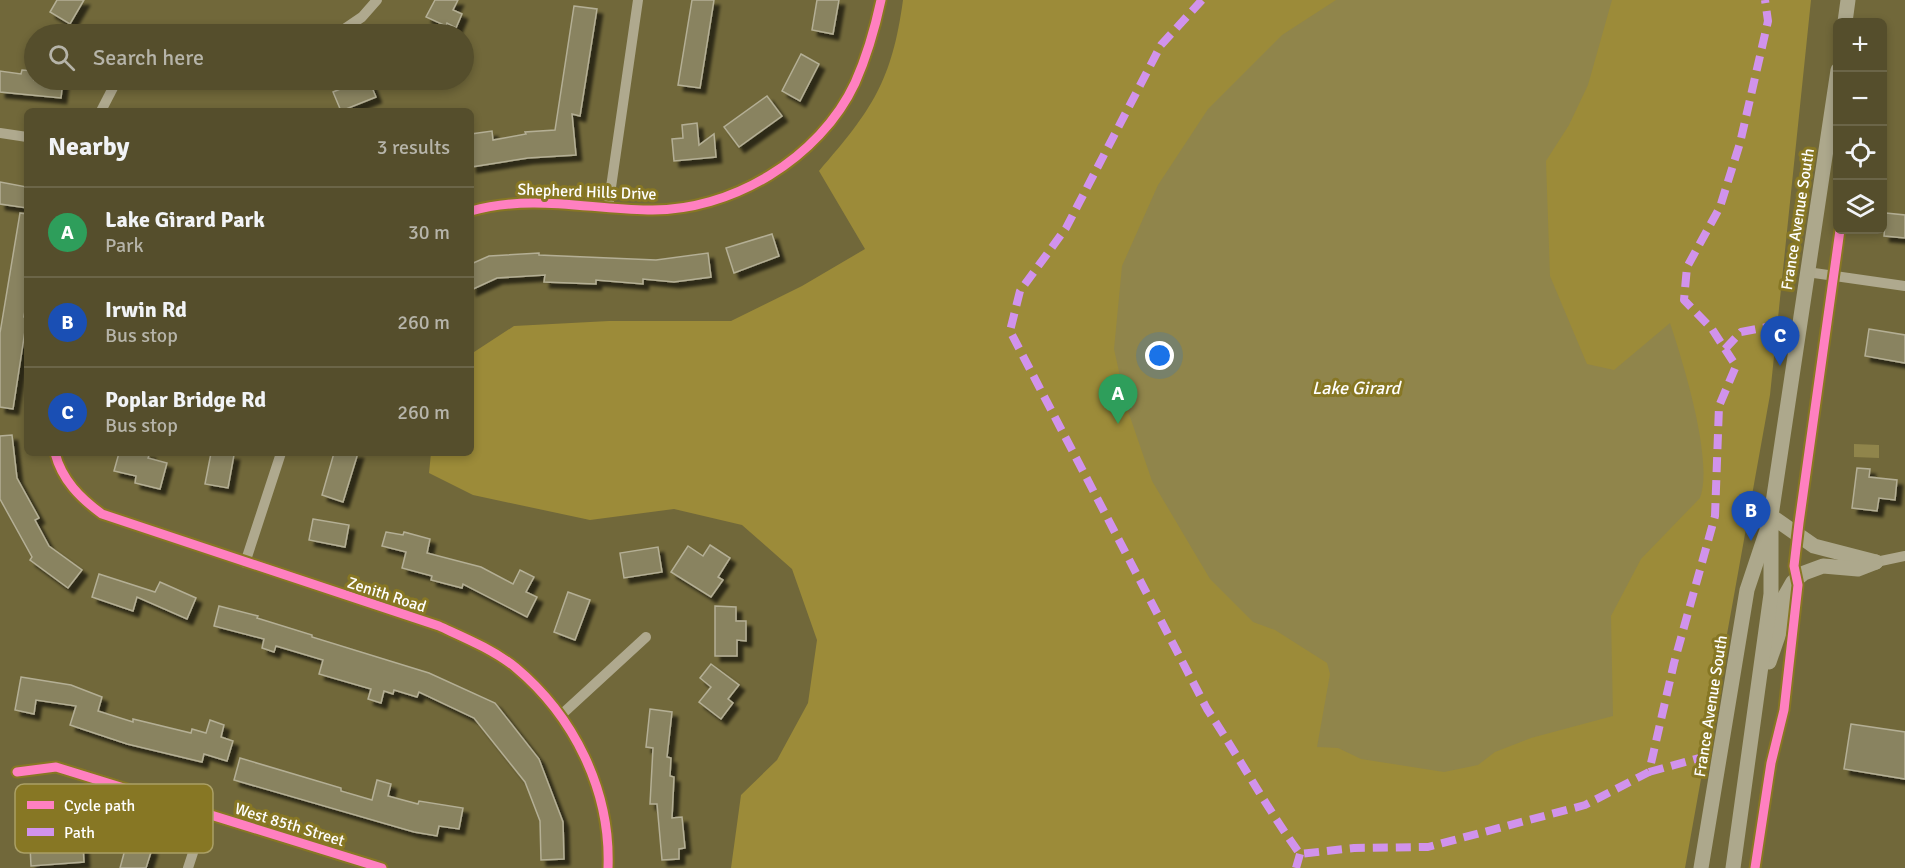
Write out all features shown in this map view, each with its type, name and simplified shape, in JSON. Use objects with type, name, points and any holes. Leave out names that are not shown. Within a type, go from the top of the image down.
[{"type":"main road","points":[[1846,18],[1848,0]]},
{"type":"main road","name":"France Avenue South","points":[[1733,868],[1771,594],[1771,516],[1838,72]]},
{"type":"main road","points":[[1771,516],[1814,546],[1876,562]]},
{"type":"main road","name":"France Avenue South","points":[[1701,868],[1748,590],[1771,516]]},
{"type":"main road","points":[[1759,690],[1779,633],[1785,596],[1793,582],[1804,573],[1823,566],[1858,569],[1876,562]]},
{"type":"street","points":[[352,24],[363,17],[377,0]]},
{"type":"street","points":[[608,208],[638,0]]},
{"type":"street","name":"Shepherd Hills Drive","points":[[474,210],[493,205],[531,201],[650,210],[690,206],[732,194],[770,176],[802,150],[832,119],[854,84],[870,45],[881,0]]},
{"type":"street","points":[[103,108],[112,90]]},
{"type":"street","points":[[0,133],[24,137]]},
{"type":"street","points":[[1807,272],[1905,286]]},
{"type":"street","name":"Zenith Road","points":[[56,456],[67,480],[82,499],[102,513],[245,563],[439,626],[477,643],[514,667],[545,696],[560,716],[589,767],[603,807],[609,849],[608,868]]},
{"type":"street","points":[[245,563],[280,456]]},
{"type":"street","points":[[1876,562],[1905,556]]},
{"type":"street","points":[[560,716],[646,637]]},
{"type":"street","name":"West 85th Street","points":[[17,772],[57,767],[112,784]]},
{"type":"street","name":"West 85th Street","points":[[213,815],[382,868]]},
{"type":"street","points":[[188,868],[193,853]]},
{"type":"shaded area","points":[[903,0],[1811,0],[1770,395],[1685,868],[731,868],[741,795],[777,760],[808,703],[817,640],[792,569],[742,525],[674,509],[590,520],[473,495],[429,473],[431,456],[474,456],[474,352],[514,326],[609,321],[731,321],[802,286],[865,249],[819,171],[853,130],[877,93],[886,74]]},
{"type":"water","name":"Lake Girard","points":[[1336,0],[1612,0],[1588,85],[1569,125],[1546,161],[1550,276],[1587,364],[1614,370],[1670,323],[1689,386],[1700,437],[1703,481],[1700,498],[1641,559],[1611,616],[1613,716],[1531,738],[1495,752],[1478,765],[1444,772],[1361,759],[1338,748],[1317,747],[1330,674],[1327,663],[1275,630],[1253,622],[1210,579],[1152,481],[1127,408],[1114,349],[1122,266],[1158,185],[1208,109],[1282,35]]},
{"type":"water","points":[[1854,444],[1879,445],[1879,458],[1854,457]]},
{"type":"building","points":[[57,0],[84,0],[70,24],[50,12]]},
{"type":"building","points":[[435,0],[458,0],[453,10],[462,14],[458,24],[442,24],[426,17]]},
{"type":"building","points":[[692,0],[714,0],[700,88],[678,85]]},
{"type":"building","points":[[817,0],[839,0],[833,34],[812,30]]},
{"type":"building","points":[[574,6],[597,9],[580,116],[572,114],[576,155],[528,158],[474,167],[474,134],[492,131],[493,140],[526,134],[525,132],[555,130]]},
{"type":"building","points":[[801,54],[819,64],[800,101],[782,91]]},
{"type":"building","points":[[24,70],[24,90],[62,90],[61,98],[0,92],[0,71],[21,74]]},
{"type":"building","points":[[373,90],[376,97],[348,108],[340,108],[333,92]]},
{"type":"building","points":[[767,96],[782,116],[739,147],[724,127]]},
{"type":"building","points":[[697,123],[699,145],[714,134],[716,157],[674,161],[672,139],[683,138],[682,125]]},
{"type":"building","points":[[0,182],[24,186],[24,208],[0,204]]},
{"type":"building","points":[[20,213],[24,214],[24,338],[13,409],[0,407],[0,333]]},
{"type":"building","points":[[1887,213],[1905,215],[1905,238],[1884,236],[1887,234]]},
{"type":"building","points":[[772,234],[779,256],[734,273],[726,248]]},
{"type":"building","points":[[539,253],[539,255],[656,260],[708,253],[711,277],[674,282],[643,279],[643,284],[596,280],[596,284],[544,282],[545,275],[497,278],[474,289],[474,263],[489,256]]},
{"type":"building","points":[[1869,329],[1905,335],[1905,363],[1865,356]]},
{"type":"building","points":[[12,435],[17,478],[39,518],[35,520],[49,546],[82,570],[68,588],[30,560],[32,557],[0,499],[0,436]]},
{"type":"building","points":[[118,456],[149,456],[148,458],[167,463],[160,489],[135,483],[136,476],[114,471]]},
{"type":"building","points":[[210,456],[234,456],[228,488],[205,484]]},
{"type":"building","points":[[333,456],[357,456],[343,502],[322,495]]},
{"type":"building","points":[[1857,468],[1870,469],[1869,477],[1897,480],[1895,500],[1879,498],[1877,511],[1852,508]]},
{"type":"building","points":[[313,519],[349,525],[345,547],[309,540]]},
{"type":"building","points":[[386,532],[403,535],[404,532],[430,539],[427,553],[481,567],[513,584],[520,570],[534,577],[526,592],[537,597],[527,617],[463,584],[462,588],[431,580],[432,576],[402,568],[406,552],[382,546]]},
{"type":"building","points":[[710,545],[730,558],[718,577],[723,580],[711,597],[671,572],[688,546],[703,556]]},
{"type":"building","points":[[658,547],[662,572],[624,578],[620,553]]},
{"type":"building","points":[[99,574],[155,592],[160,582],[196,598],[187,619],[137,597],[133,611],[92,597]]},
{"type":"building","points":[[568,592],[590,600],[575,640],[554,632]]},
{"type":"building","points":[[219,606],[258,616],[257,618],[312,635],[312,637],[429,673],[495,703],[539,759],[563,822],[564,859],[541,860],[540,821],[525,782],[474,718],[419,692],[417,697],[394,690],[393,694],[384,691],[381,703],[368,699],[371,689],[319,674],[323,660],[276,646],[274,652],[262,648],[264,639],[214,626]]},
{"type":"building","points":[[715,606],[736,607],[736,621],[746,621],[746,641],[737,640],[737,656],[715,656]]},
{"type":"building","points":[[711,664],[739,685],[728,699],[733,703],[721,719],[699,702],[711,687],[700,678]]},
{"type":"building","points":[[21,677],[71,685],[102,697],[98,711],[133,722],[133,719],[191,733],[192,729],[206,733],[210,720],[224,725],[221,737],[233,741],[227,761],[204,754],[202,762],[127,744],[70,725],[76,706],[36,700],[34,714],[15,710]]},
{"type":"building","points":[[650,709],[672,712],[667,757],[671,758],[670,776],[674,777],[672,818],[682,817],[685,848],[679,849],[679,859],[662,860],[657,804],[650,804],[653,748],[646,747]]},
{"type":"building","points":[[1851,724],[1905,732],[1905,779],[1844,769]]},
{"type":"building","points":[[240,758],[341,788],[341,791],[372,800],[377,780],[391,784],[388,796],[418,804],[419,801],[463,808],[459,829],[439,826],[437,836],[414,832],[234,780]]},
{"type":"building","points":[[30,853],[83,853],[84,862],[31,866]]},
{"type":"building","points":[[124,853],[151,853],[146,868],[120,868]]},
{"type":"marked path","points":[[1202,0],[1161,45],[1066,228],[1020,291],[1010,331],[1207,709],[1300,854],[1354,848],[1428,847],[1585,805],[1649,772],[1674,663],[1715,516],[1719,406],[1736,366],[1712,329],[1684,300],[1687,267],[1720,207],[1740,143],[1768,21],[1765,0]]},
{"type":"marked path","points":[[1725,349],[1741,332],[1767,327]]},
{"type":"marked path","points":[[1649,772],[1703,757]]},
{"type":"marked path","points":[[1296,868],[1300,854]]},
{"type":"cycle path","points":[[474,210],[494,206],[538,203],[648,210],[679,208],[710,202],[741,190],[770,175],[796,157],[820,135],[839,110],[855,83],[863,63],[881,0]]},
{"type":"cycle path","points":[[1755,868],[1771,763],[1784,710],[1798,585],[1794,566],[1799,523],[1839,234]]},
{"type":"cycle path","points":[[56,456],[62,472],[73,488],[102,514],[439,626],[488,649],[515,667],[555,708],[585,757],[603,811],[608,868]]},
{"type":"cycle path","points":[[17,772],[56,767],[111,784]]},
{"type":"cycle path","points":[[213,816],[382,868]]},
{"type":"place","name":"Poplar Bridge Rd","points":[[1780,366]]},
{"type":"place","name":"Lake Girard Park","points":[[1118,424]]},
{"type":"place","name":"Irwin Rd","points":[[1751,541]]}]
